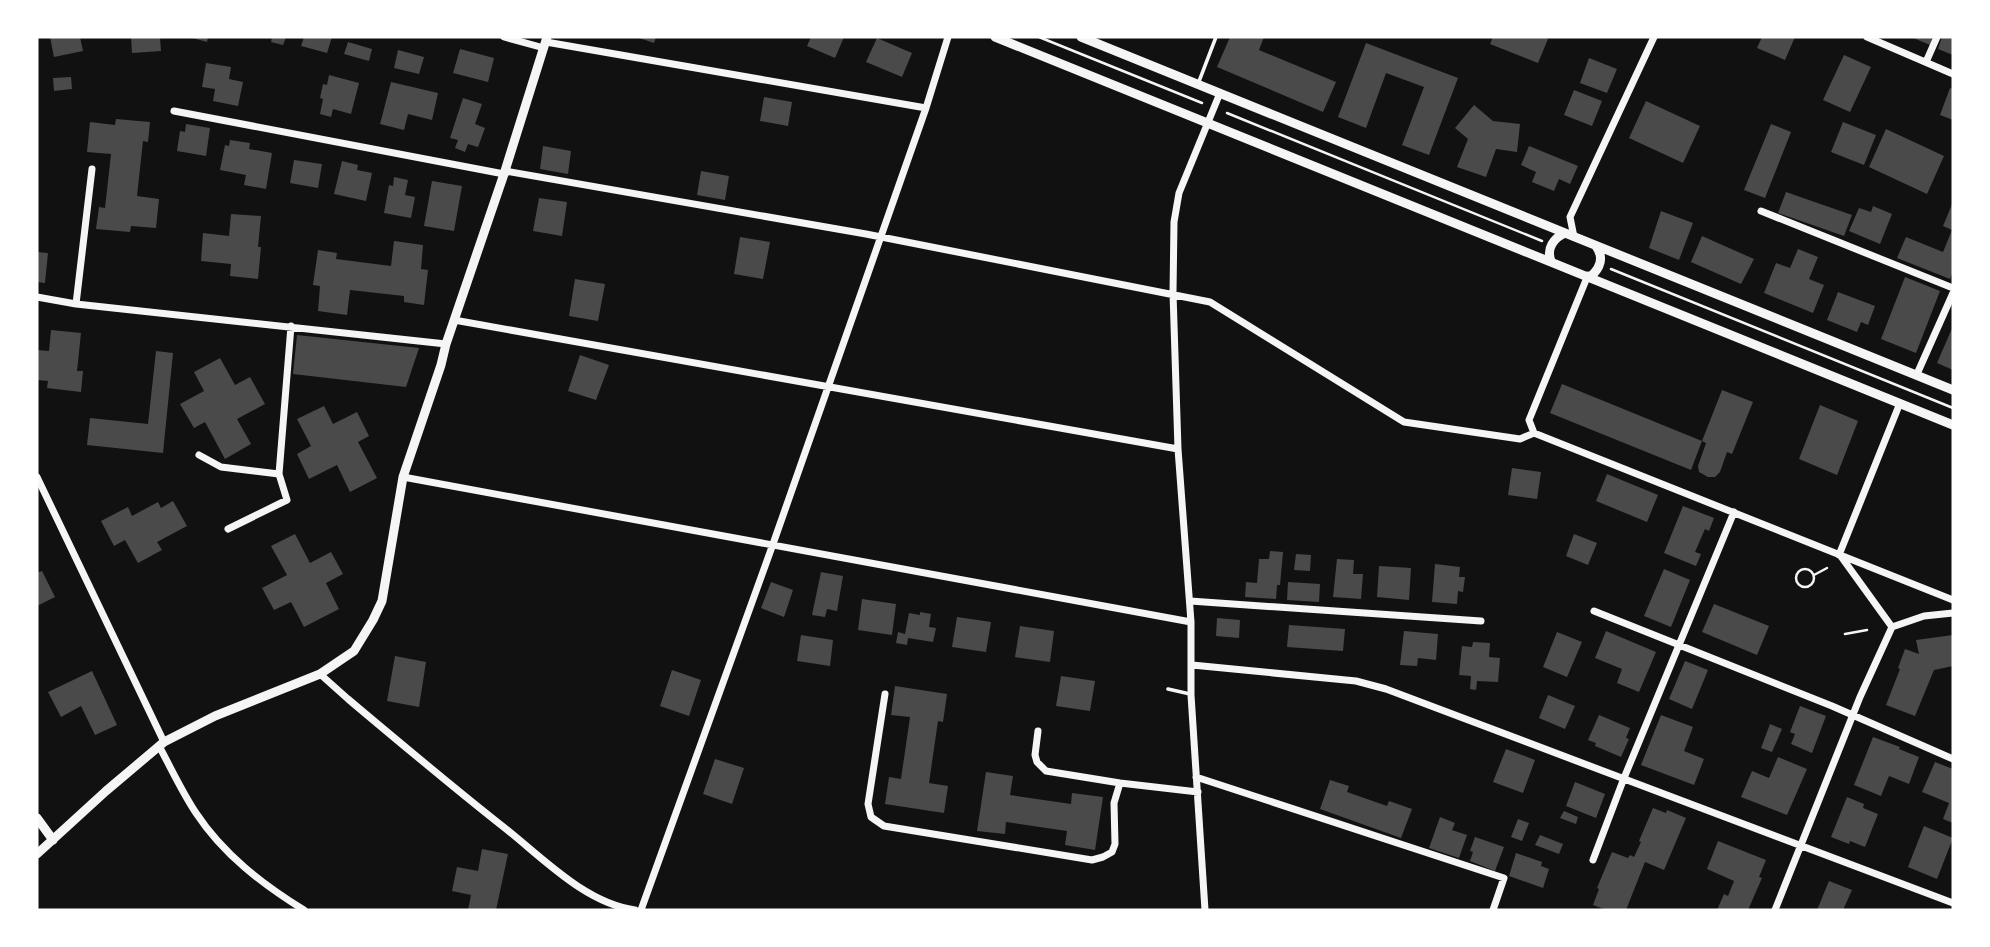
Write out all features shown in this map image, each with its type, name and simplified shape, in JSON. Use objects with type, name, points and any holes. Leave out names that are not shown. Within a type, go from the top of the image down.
[{"type":"street","points":[[504,37],[926,108]]},
{"type":"street","points":[[640,910],[773,544],[926,108],[948,37]]},
{"type":"street","points":[[995,37],[1953,425]]},
{"type":"street","points":[[1080,37],[1953,390]]},
{"type":"street","points":[[1570,235],[1570,217],[1654,37]]},
{"type":"street","points":[[1867,37],[1953,74]]},
{"type":"street","points":[[1926,62],[1937,37]]},
{"type":"street","points":[[37,854],[162,744],[215,716],[320,674],[354,651],[382,601],[403,477],[546,42]]},
{"type":"street","points":[[1205,910],[1191,695],[1190,601],[1178,449],[1173,293],[1175,208],[1220,93]]},
{"type":"street","points":[[174,111],[505,173],[880,237],[1210,302],[1404,422],[1520,439],[1534,433],[1953,600]]},
{"type":"street","points":[[76,304],[92,169]]},
{"type":"street","points":[[1761,211],[1953,288]]},
{"type":"street","points":[[1551,261],[1549,256],[1552,245],[1559,236],[1570,235]]},
{"type":"street","points":[[1534,433],[1529,420],[1589,276],[1598,269],[1601,260],[1596,246]]},
{"type":"street","points":[[1917,374],[1953,293]]},
{"type":"street","points":[[37,297],[76,304],[446,344]]},
{"type":"street","points":[[454,320],[1178,449]]},
{"type":"street","points":[[228,529],[287,500],[279,474],[291,326]]},
{"type":"street","points":[[1839,555],[1900,403]]},
{"type":"street","points":[[200,455],[221,467],[279,474]]},
{"type":"street","points":[[37,477],[195,812],[213,836],[256,878],[304,910]]},
{"type":"street","points":[[403,477],[1191,622]]},
{"type":"street","points":[[1593,860],[1734,512]]},
{"type":"street","points":[[1839,555],[1892,627]]},
{"type":"street","points":[[1190,601],[1481,621]]},
{"type":"street","points":[[1594,611],[1832,706],[1953,758]]},
{"type":"street","points":[[1775,910],[1852,716],[1892,627],[1924,616],[1953,612]]},
{"type":"street","points":[[1192,665],[1356,681],[1386,688],[1953,903]]},
{"type":"street","points":[[320,674],[540,857],[592,896],[617,908],[635,910]]},
{"type":"street","points":[[885,694],[868,804],[871,817],[884,826],[1092,860],[1112,852],[1115,844],[1114,803],[1120,783]]},
{"type":"street","points":[[1038,731],[1035,755],[1037,762],[1046,771],[1198,792]]},
{"type":"street","points":[[1196,777],[1504,878],[1493,910]]},
{"type":"street","points":[[37,818],[53,840]]},
{"type":"lane","points":[[1198,84],[1216,37]]},
{"type":"lane","points":[[1168,689],[1191,695]]},
{"type":"path","points":[[1039,37],[1202,103]]},
{"type":"path","points":[[1227,113],[1543,241]]},
{"type":"path","points":[[1608,268],[1953,408]]},
{"type":"path","points":[[1814,575],[1810,570],[1801,569],[1795,576],[1796,582],[1807,587],[1812,584],[1814,575],[1827,568]]},
{"type":"path","points":[[1845,634],[1867,630]]},
{"type":"building","points":[[50,37],[80,37],[83,51],[54,57]]},
{"type":"building","points":[[131,37],[160,37],[161,51],[132,53]]},
{"type":"building","points":[[189,37],[208,37],[207,42]]},
{"type":"building","points":[[272,37],[286,37],[283,45],[271,42]]},
{"type":"building","points":[[304,37],[332,37],[327,53],[301,46]]},
{"type":"building","points":[[636,37],[656,37],[654,43]]},
{"type":"building","points":[[811,37],[844,37],[835,58],[807,46]]},
{"type":"building","points":[[1230,37],[1264,37],[1259,50],[1336,82],[1323,112],[1217,67]]},
{"type":"building","points":[[1493,37],[1548,39],[1538,63],[1490,44]]},
{"type":"building","points":[[1762,37],[1795,37],[1785,60],[1757,48]]},
{"type":"building","points":[[1911,37],[1933,37],[1930,45]]},
{"type":"building","points":[[1942,37],[1953,37],[1953,55],[1938,49]]},
{"type":"building","points":[[877,38],[912,53],[902,77],[866,62]]},
{"type":"building","points":[[348,42],[372,49],[369,61],[344,54]]},
{"type":"building","points":[[1366,43],[1458,78],[1429,155],[1402,145],[1424,87],[1386,73],[1366,128],[1338,117]]},
{"type":"building","points":[[460,49],[494,58],[488,82],[453,73]]},
{"type":"building","points":[[398,50],[424,57],[419,74],[394,68]]},
{"type":"building","points":[[1844,55],[1871,67],[1850,112],[1823,100]]},
{"type":"building","points":[[1589,58],[1617,69],[1607,93],[1580,83]]},
{"type":"building","points":[[206,63],[231,67],[229,79],[243,82],[238,106],[213,101],[215,89],[202,87]]},
{"type":"building","points":[[329,75],[359,83],[351,114],[333,109],[331,117],[320,114],[323,84],[327,85]]},
{"type":"building","points":[[71,77],[72,89],[54,91],[53,78]]},
{"type":"building","points":[[391,82],[438,93],[432,120],[408,114],[404,130],[380,124]]},
{"type":"building","points":[[1950,88],[1953,89],[1953,120],[1940,115]]},
{"type":"building","points":[[1574,90],[1602,101],[1592,126],[1564,115]]},
{"type":"building","points":[[764,97],[792,102],[788,126],[760,121]]},
{"type":"building","points":[[463,98],[482,104],[475,124],[485,128],[478,147],[468,144],[465,152],[455,148],[458,140],[450,138]]},
{"type":"building","points":[[1646,101],[1700,126],[1683,163],[1629,138]]},
{"type":"building","points":[[1474,105],[1493,121],[1520,124],[1517,152],[1496,149],[1486,177],[1457,167],[1468,139],[1455,128]]},
{"type":"building","points":[[116,119],[150,122],[148,142],[143,141],[137,196],[159,199],[156,228],[131,226],[130,232],[96,229],[99,207],[105,208],[111,154],[87,152],[90,122],[115,125]]},
{"type":"building","points":[[1843,122],[1876,135],[1864,165],[1831,152]]},
{"type":"building","points":[[186,124],[210,128],[206,156],[177,151],[180,131],[185,132]]},
{"type":"building","points":[[1771,124],[1791,132],[1765,198],[1744,190]]},
{"type":"building","points":[[1886,129],[1944,156],[1927,194],[1869,167]]},
{"type":"building","points":[[230,140],[250,143],[249,149],[272,153],[266,189],[244,185],[246,175],[220,170],[225,145],[229,146]]},
{"type":"building","points":[[543,146],[571,151],[568,174],[540,169]]},
{"type":"building","points":[[1529,146],[1578,166],[1570,184],[1559,179],[1554,191],[1532,182],[1536,172],[1521,165]]},
{"type":"building","points":[[294,160],[322,164],[318,188],[290,183]]},
{"type":"building","points":[[342,161],[358,165],[357,170],[372,173],[366,201],[334,194]]},
{"type":"building","points":[[701,171],[729,176],[725,200],[697,195]]},
{"type":"building","points":[[394,177],[408,180],[405,195],[415,197],[411,218],[384,213],[389,185],[393,186]]},
{"type":"building","points":[[432,181],[462,186],[454,231],[424,226]]},
{"type":"building","points":[[1786,192],[1852,215],[1844,236],[1778,213]]},
{"type":"building","points":[[539,198],[567,202],[562,236],[533,231]]},
{"type":"building","points":[[1953,202],[1953,271],[1950,279],[1897,258],[1906,237],[1943,252],[1952,230],[1943,226]]},
{"type":"building","points":[[1873,206],[1892,214],[1880,244],[1849,231],[1859,208],[1871,212]]},
{"type":"building","points":[[1661,211],[1693,223],[1679,260],[1649,248]]},
{"type":"building","points":[[231,214],[261,216],[258,279],[230,276],[231,264],[201,261],[203,233],[229,236]]},
{"type":"building","points":[[1702,236],[1754,259],[1741,284],[1691,262]]},
{"type":"building","points":[[740,237],[770,242],[763,279],[734,274]]},
{"type":"building","points":[[394,241],[423,245],[421,269],[428,270],[424,305],[404,302],[404,296],[350,290],[347,315],[318,311],[320,286],[313,285],[318,250],[337,253],[336,259],[391,266]]},
{"type":"building","points":[[1798,249],[1818,257],[1809,279],[1824,285],[1813,313],[1764,293],[1776,263],[1790,268]]},
{"type":"building","points":[[37,252],[48,253],[45,283],[37,282]]},
{"type":"building","points":[[1905,277],[1940,291],[1916,353],[1881,339]]},
{"type":"building","points":[[575,279],[605,284],[598,321],[569,316]]},
{"type":"building","points":[[1838,292],[1875,306],[1868,325],[1861,322],[1857,332],[1827,320]]},
{"type":"building","points":[[1953,326],[1953,370],[1937,363]]},
{"type":"building","points":[[51,330],[81,333],[77,371],[83,371],[81,392],[47,388],[48,381],[37,380],[37,350],[49,351]]},
{"type":"building","points":[[297,335],[419,348],[406,387],[293,374]]},
{"type":"building","points":[[156,351],[173,353],[163,453],[87,445],[90,418],[148,424]]},
{"type":"building","points":[[580,355],[609,365],[596,400],[568,391]]},
{"type":"building","points":[[220,358],[235,385],[250,377],[265,404],[237,419],[251,444],[225,459],[205,422],[194,428],[180,404],[204,391],[194,372]]},
{"type":"building","points":[[1562,384],[1702,441],[1691,470],[1550,413]]},
{"type":"building","points":[[1722,390],[1753,402],[1732,454],[1727,452],[1720,472],[1715,477],[1699,472],[1698,466],[1706,443],[1702,441]]},
{"type":"building","points":[[1820,405],[1858,421],[1837,475],[1799,459]]},
{"type":"building","points":[[324,406],[333,424],[357,412],[369,436],[358,442],[377,478],[350,492],[337,465],[309,479],[297,454],[311,446],[297,419]]},
{"type":"building","points":[[1512,468],[1541,472],[1537,499],[1508,495]]},
{"type":"building","points":[[1607,474],[1658,495],[1647,522],[1596,501]]},
{"type":"building","points":[[173,501],[187,526],[157,542],[162,550],[138,563],[125,540],[114,546],[101,521],[128,507],[132,516],[158,502],[161,508]]},
{"type":"building","points":[[1683,506],[1714,518],[1709,531],[1705,529],[1695,552],[1701,554],[1696,566],[1664,553]]},
{"type":"building","points":[[295,534],[310,563],[331,552],[343,574],[326,583],[339,609],[304,627],[291,602],[274,610],[262,588],[287,575],[271,546]]},
{"type":"building","points":[[1574,534],[1597,543],[1588,565],[1566,556]]},
{"type":"building","points":[[1270,551],[1283,552],[1276,599],[1245,597],[1246,582],[1257,583],[1259,559],[1269,559]]},
{"type":"building","points":[[1296,554],[1311,555],[1310,571],[1294,570]]},
{"type":"building","points":[[1337,559],[1354,560],[1353,574],[1363,574],[1361,599],[1333,597]]},
{"type":"building","points":[[1435,564],[1460,567],[1459,577],[1465,577],[1463,592],[1458,591],[1457,604],[1432,602]]},
{"type":"building","points":[[1379,566],[1411,568],[1409,600],[1377,597]]},
{"type":"building","points":[[1664,569],[1690,580],[1671,627],[1644,616]]},
{"type":"building","points":[[42,571],[55,597],[37,606],[37,573]]},
{"type":"building","points":[[821,572],[843,576],[837,611],[827,609],[825,617],[812,615]]},
{"type":"building","points":[[771,582],[793,590],[784,617],[761,608]]},
{"type":"building","points":[[1288,582],[1320,584],[1319,602],[1287,600]]},
{"type":"building","points":[[862,599],[896,604],[892,635],[858,630]]},
{"type":"building","points":[[1714,604],[1769,626],[1757,655],[1702,632]]},
{"type":"building","points":[[920,612],[931,614],[929,627],[936,628],[933,642],[908,638],[907,645],[896,643],[898,632],[905,634],[909,613],[920,615]]},
{"type":"building","points":[[957,617],[991,622],[986,652],[952,647]]},
{"type":"building","points":[[1217,618],[1240,620],[1239,638],[1216,636]]},
{"type":"building","points":[[1289,625],[1345,629],[1343,651],[1287,647]]},
{"type":"building","points":[[1020,626],[1054,631],[1050,662],[1015,657]]},
{"type":"building","points":[[1404,631],[1438,634],[1436,660],[1418,658],[1417,666],[1400,665]]},
{"type":"building","points":[[1606,631],[1656,652],[1639,692],[1617,683],[1622,669],[1595,658]]},
{"type":"building","points":[[1557,632],[1582,642],[1567,677],[1543,667]]},
{"type":"building","points":[[801,635],[833,640],[830,666],[797,661]]},
{"type":"building","points":[[1953,635],[1953,666],[1934,670],[1915,716],[1886,705],[1905,649],[1919,654],[1916,640]]},
{"type":"building","points":[[1473,642],[1490,643],[1489,657],[1500,658],[1498,682],[1477,681],[1476,690],[1470,689],[1471,676],[1459,675],[1462,646],[1472,647]]},
{"type":"building","points":[[395,656],[426,662],[419,707],[387,701]]},
{"type":"building","points":[[1685,661],[1708,670],[1692,709],[1669,699]]},
{"type":"building","points":[[672,670],[701,680],[689,716],[660,706]]},
{"type":"building","points":[[92,671],[117,725],[95,735],[81,706],[61,717],[48,692]]},
{"type":"building","points":[[1061,676],[1095,681],[1090,711],[1056,706]]},
{"type":"building","points":[[895,686],[947,694],[943,722],[938,721],[929,783],[948,786],[944,813],[885,804],[889,777],[901,779],[910,717],[891,715]]},
{"type":"building","points":[[1548,695],[1575,706],[1565,729],[1539,718]]},
{"type":"building","points":[[1800,706],[1826,716],[1812,753],[1791,744],[1795,734],[1790,732]]},
{"type":"building","points":[[1599,715],[1630,728],[1626,738],[1629,739],[1621,757],[1595,746],[1596,743],[1588,740]]},
{"type":"building","points":[[1661,715],[1693,727],[1684,751],[1704,759],[1694,785],[1641,765]]},
{"type":"building","points":[[1770,724],[1782,729],[1772,752],[1761,748]]},
{"type":"building","points":[[1873,737],[1919,757],[1909,784],[1889,776],[1881,796],[1854,785]]},
{"type":"building","points":[[1506,749],[1535,760],[1523,793],[1493,782]]},
{"type":"building","points":[[1778,757],[1807,769],[1787,815],[1741,797],[1752,771],[1769,778]]},
{"type":"building","points":[[715,759],[744,768],[732,804],[703,794]]},
{"type":"building","points":[[1935,762],[1953,769],[1953,823],[1943,819],[1949,803],[1922,792]]},
{"type":"building","points":[[986,772],[1013,776],[1010,795],[1071,804],[1072,793],[1103,797],[1095,850],[1065,845],[1067,831],[1006,822],[1005,834],[977,831]]},
{"type":"building","points":[[1330,780],[1349,786],[1347,792],[1387,806],[1389,801],[1412,809],[1401,838],[1320,809]]},
{"type":"building","points":[[1575,782],[1605,794],[1596,818],[1566,806]]},
{"type":"building","points":[[1847,797],[1878,814],[1865,847],[1831,837]]},
{"type":"building","points":[[1653,808],[1666,813],[1667,810],[1686,818],[1664,870],[1645,862],[1626,910],[1607,910],[1593,905],[1612,852],[1628,858],[1630,855],[1634,857]]},
{"type":"building","points":[[1564,811],[1578,817],[1576,824],[1560,818]]},
{"type":"building","points":[[1440,817],[1455,823],[1452,830],[1467,835],[1459,858],[1429,848]]},
{"type":"building","points":[[1518,819],[1529,823],[1522,841],[1511,837]]},
{"type":"building","points":[[1924,826],[1953,838],[1937,879],[1908,867]]},
{"type":"building","points":[[1540,835],[1563,844],[1559,854],[1535,845]]},
{"type":"building","points":[[1475,837],[1504,847],[1495,871],[1470,861]]},
{"type":"building","points":[[1718,841],[1766,860],[1759,877],[1762,878],[1748,910],[1717,910],[1724,894],[1728,896],[1734,881],[1707,869]]},
{"type":"building","points":[[482,849],[508,854],[496,910],[468,910],[471,895],[452,891],[457,867],[478,871]]},
{"type":"building","points":[[1516,853],[1542,862],[1541,866],[1549,869],[1543,888],[1509,876]]},
{"type":"building","points":[[1829,881],[1852,890],[1843,910],[1817,910]]}]
